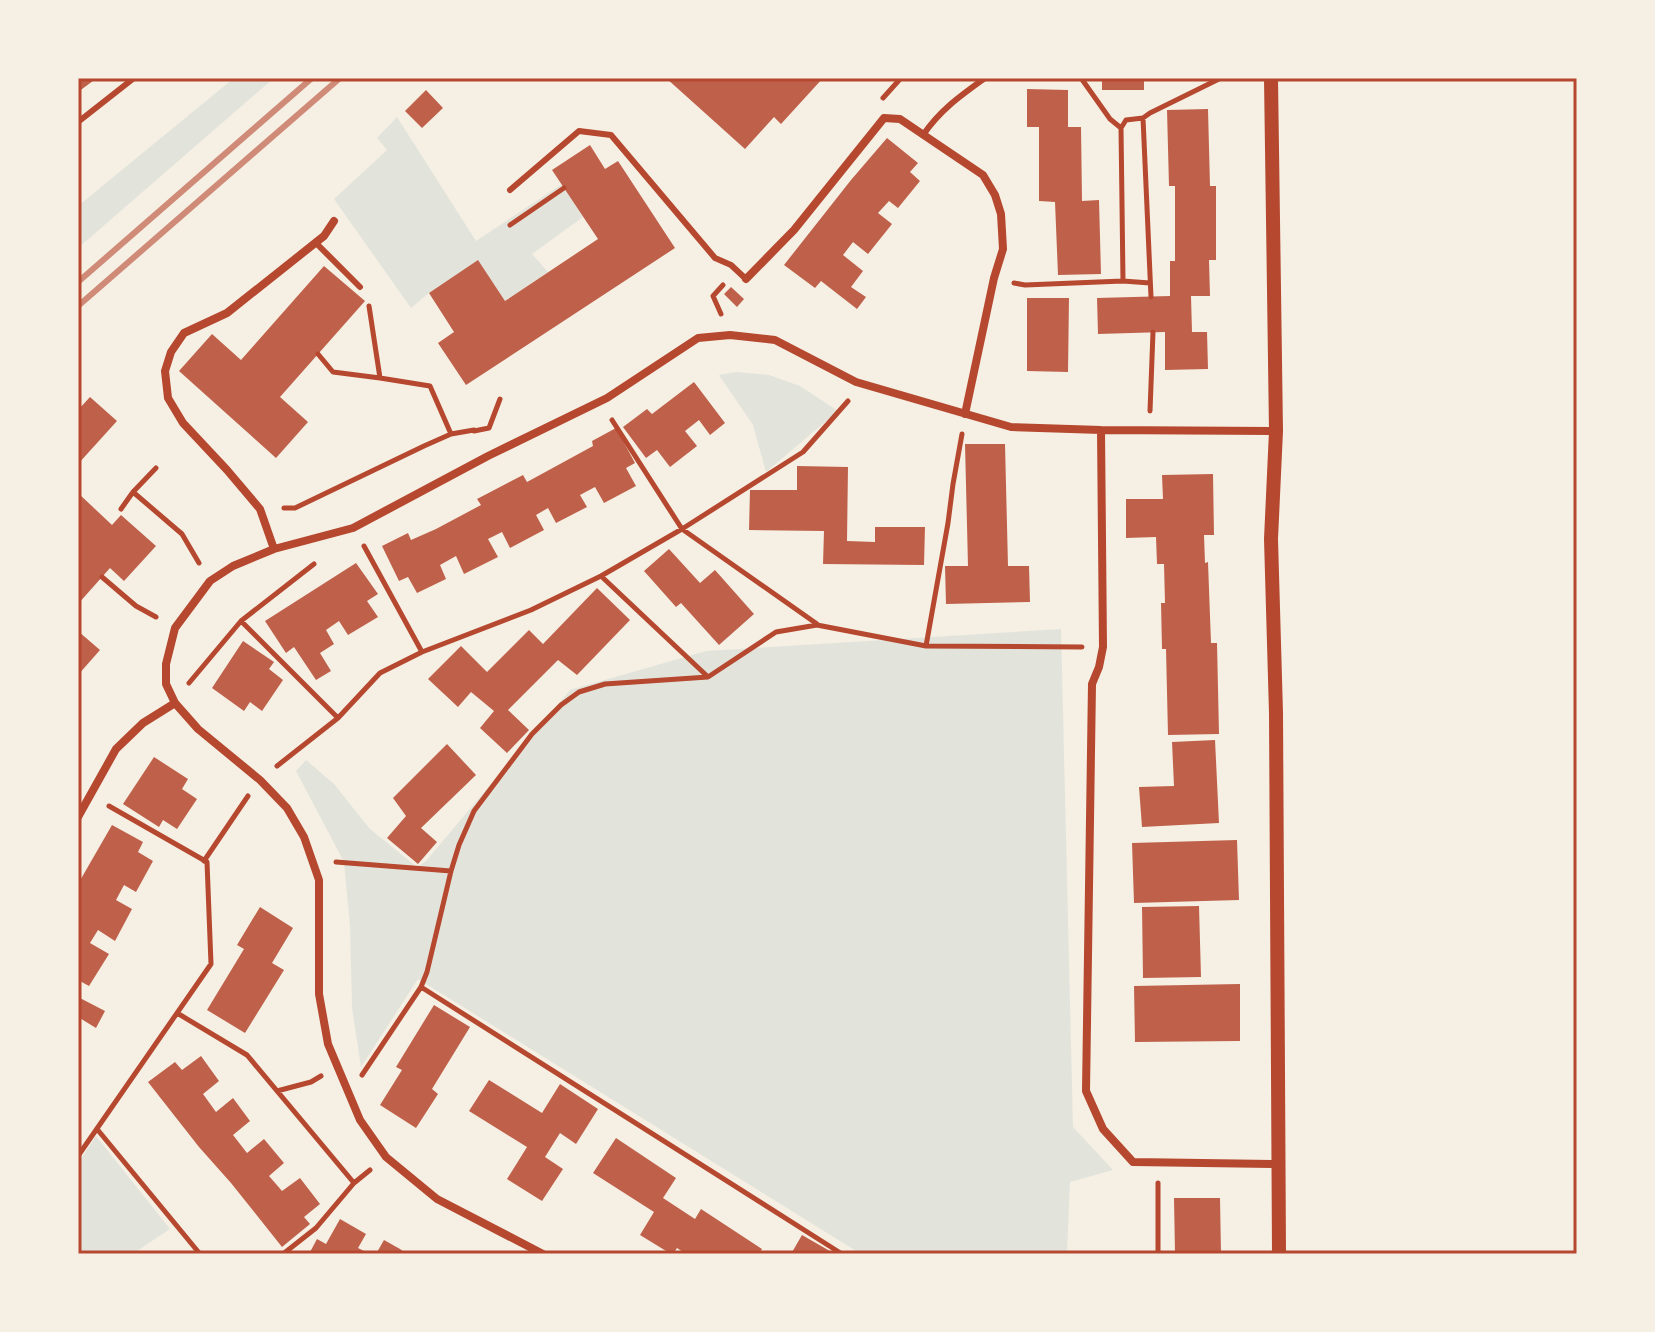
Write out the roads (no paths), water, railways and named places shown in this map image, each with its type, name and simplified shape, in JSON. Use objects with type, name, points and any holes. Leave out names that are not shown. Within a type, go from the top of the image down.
[{"type":"street","points":[[1271,78],[1276,431],[1271,539],[1276,713],[1279,1254]]},
{"type":"street","points":[[746,279],[794,230],[884,118],[900,119],[983,175],[995,195],[1001,214],[1003,249],[965,414]]},
{"type":"street","points":[[274,549],[260,509],[183,423],[168,398],[165,371],[171,352],[184,333],[227,313],[316,243],[334,221]]},
{"type":"street","points":[[543,1254],[437,1199],[386,1157],[360,1120],[328,1044],[319,994],[319,880],[304,837],[287,808],[260,780],[198,729],[175,703],[166,684],[166,664],[175,628],[210,581],[233,566],[274,549],[353,528],[488,456],[607,398],[698,338],[730,335],[775,340],[856,382],[1011,427],[1276,431]]},
{"type":"street","points":[[1101,430],[1103,647],[1092,684],[1086,1091],[1103,1129],[1133,1162],[1279,1164]]},
{"type":"street","points":[[78,817],[116,749],[143,723],[175,703]]},
{"type":"lane","points":[[78,122],[134,78]]},
{"type":"lane","points":[[923,135],[934,118],[985,78]]},
{"type":"lane","points":[[510,190],[579,131],[611,135],[715,258],[731,265],[746,279]]},
{"type":"lane","points":[[316,243],[360,287]]},
{"type":"railway","points":[[78,282],[312,78]]},
{"type":"railway","points":[[78,306],[340,78]]}]
